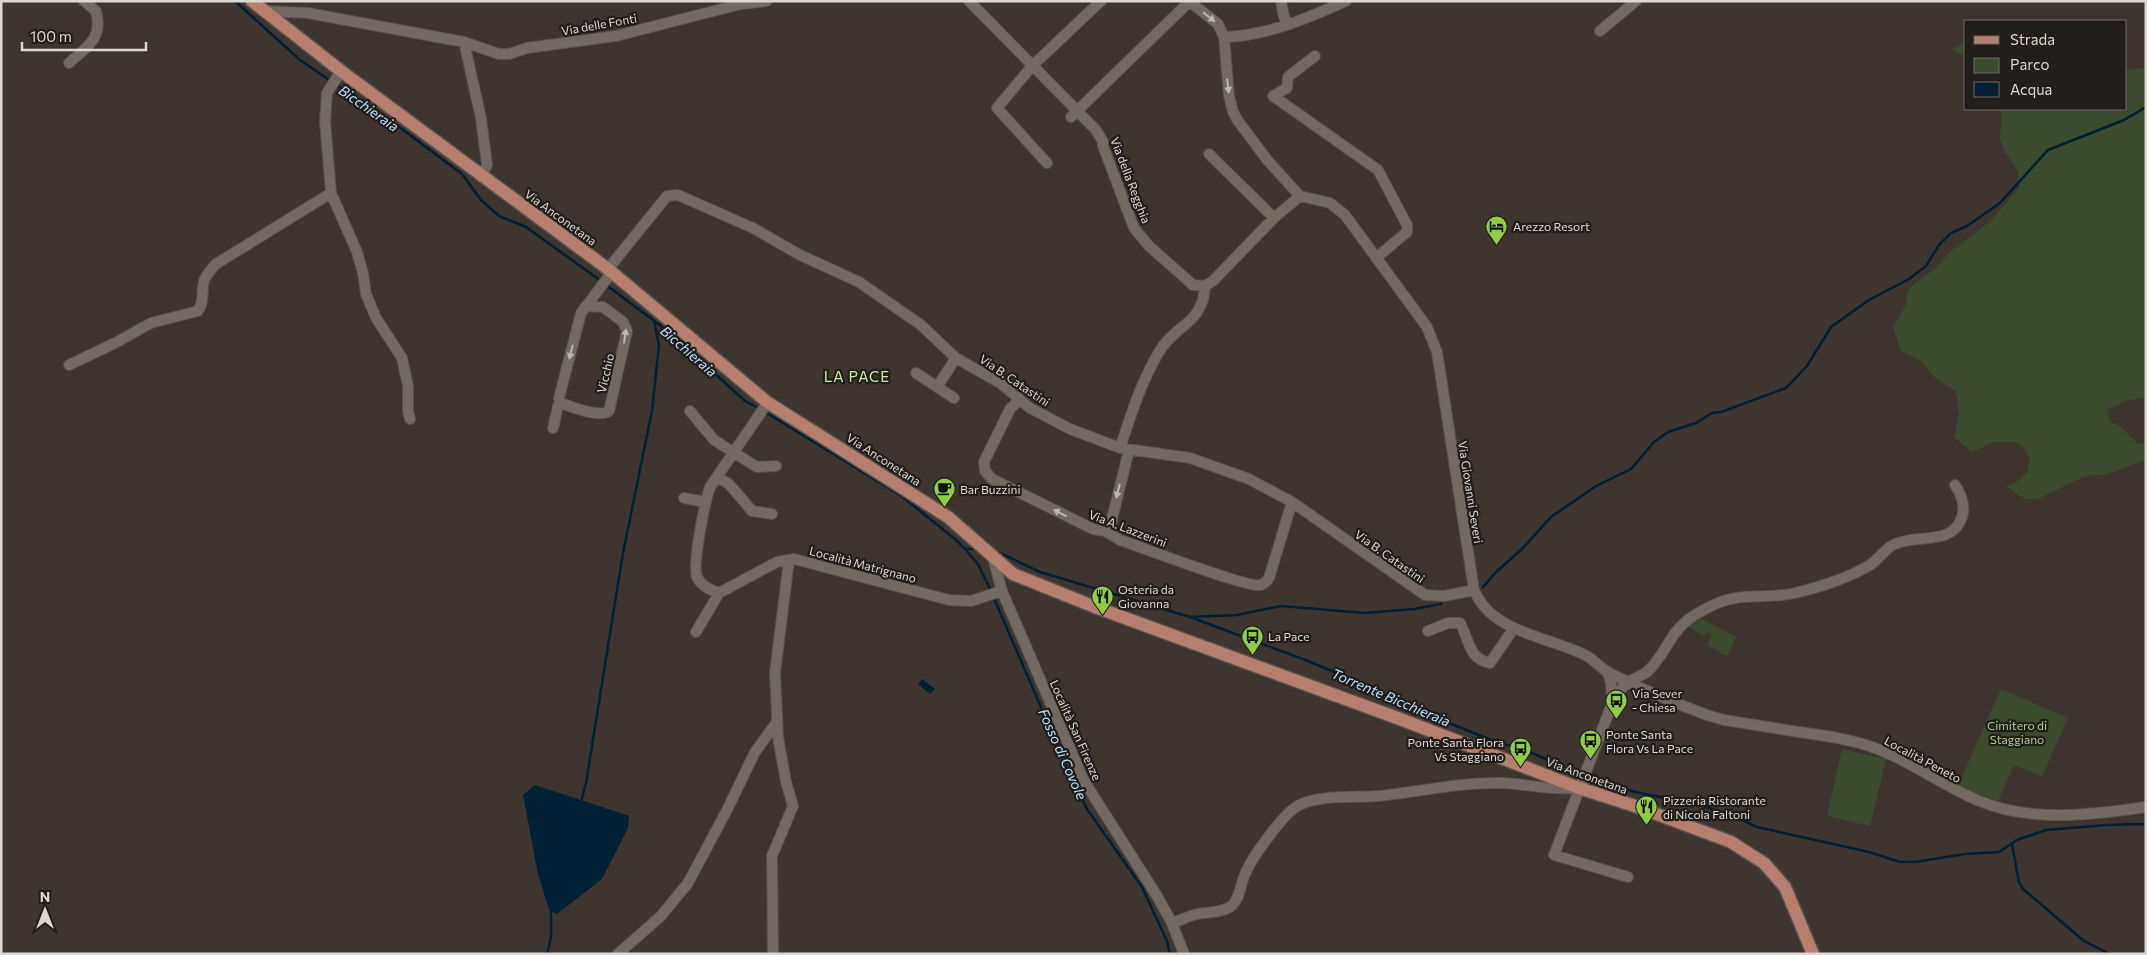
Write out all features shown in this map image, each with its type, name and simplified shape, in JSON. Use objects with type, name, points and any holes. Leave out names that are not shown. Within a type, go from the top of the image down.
[{"type":"main road","name":"Via Anconetana","points":[[252,1],[339,74],[610,273],[768,402],[940,512],[978,542],[1003,567],[1022,578],[1095,607],[1580,784],[1722,838],[1750,852],[1764,863],[1785,888],[1813,954]]},
{"type":"street","points":[[69,63],[93,41],[98,32],[96,11],[84,1]]},
{"type":"street","name":"Via delle Fonti","points":[[266,11],[308,12],[464,42],[499,54],[509,54],[528,48],[616,36],[741,4],[767,1]]},
{"type":"street","name":"Via della Regghia","points":[[969,1],[1033,65],[1074,113],[1096,130],[1103,142],[1134,228],[1149,246],[1185,279],[1193,285],[1205,286]]},
{"type":"street","points":[[1047,163],[998,108],[1033,65],[1100,1]]},
{"type":"street","points":[[1281,1],[1288,24]]},
{"type":"street","points":[[1224,37],[1254,33],[1288,24],[1346,1]]},
{"type":"street","points":[[1600,31],[1636,1]]},
{"type":"street","points":[[1074,113],[1189,2],[1218,24],[1224,37],[1227,78],[1233,112],[1268,161],[1300,196],[1274,218],[1213,281],[1205,286],[1200,309],[1189,323],[1169,338],[1159,351],[1132,411],[1111,523],[1105,531]]},
{"type":"street","points":[[464,42],[481,118],[487,165],[481,177]]},
{"type":"street","points":[[1315,56],[1288,77],[1287,88],[1273,96],[1378,170],[1407,225],[1407,232],[1376,258]]},
{"type":"street","points":[[339,74],[328,92],[325,120],[331,193],[357,252],[364,273],[366,294],[376,318],[402,358],[408,386],[408,412],[410,419]]},
{"type":"street","points":[[1209,154],[1274,218]]},
{"type":"street","points":[[69,365],[116,343],[151,323],[198,312],[203,305],[202,289],[204,278],[216,264],[331,193]]},
{"type":"street","name":"Via B. Catastini","points":[[610,273],[667,196],[678,195],[753,228],[800,255],[859,282],[921,325],[956,358],[1000,383],[1019,400],[1070,429],[1124,449],[1190,458],[1219,466],[1249,479],[1292,502],[1425,595],[1444,596],[1474,590]]},
{"type":"street","name":"Via Giovanni Severi","points":[[1300,196],[1330,203],[1345,215],[1428,328],[1437,352],[1474,590],[1484,608],[1492,616],[1514,628],[1588,656],[1606,671]]},
{"type":"street","points":[[553,428],[558,406],[561,403],[560,398],[581,313],[610,273]]},
{"type":"street","name":"Vicchio","points":[[561,403],[601,414],[609,411],[627,331],[626,326],[603,307],[586,306]]},
{"type":"street","points":[[937,387],[956,358]]},
{"type":"street","points":[[916,373],[954,398]]},
{"type":"street","name":"Via A. Lazzerini","points":[[1019,400],[1010,409],[988,453],[984,462],[985,471],[992,479],[1059,513],[1093,529],[1105,531],[1120,540],[1235,579],[1260,585],[1269,578],[1292,502]]},
{"type":"street","points":[[696,632],[719,593],[704,586],[696,574],[705,502],[710,487],[768,402]]},
{"type":"street","points":[[690,411],[714,440],[757,467],[776,466]]},
{"type":"street","points":[[717,477],[729,484],[752,511],[772,514]]},
{"type":"street","points":[[1628,877],[1554,855],[1580,784],[1617,694],[1628,682],[1646,673],[1661,656],[1682,624],[1720,603],[1742,596],[1772,597],[1794,593],[1844,578],[1871,564],[1892,546],[1913,540],[1944,536],[1957,528],[1963,515],[1962,496],[1955,485]]},
{"type":"street","points":[[684,498],[705,502]]},
{"type":"street","name":"Località San Firenze","points":[[993,558],[999,591],[1084,781],[1172,923],[1184,954]]},
{"type":"street","points":[[773,954],[772,856],[793,806],[786,782],[777,722],[776,673],[789,560]]},
{"type":"street","name":"Località Matrignano","points":[[719,593],[762,569],[777,562],[789,560],[803,561],[949,600],[961,601],[984,597],[999,591]]},
{"type":"street","points":[[1428,631],[1448,623],[1460,623],[1470,649],[1481,660],[1490,663],[1514,628]]},
{"type":"street","points":[[1606,671],[1611,682],[1612,704]]},
{"type":"street","name":"Località Peneto","points":[[1606,671],[1689,708],[1724,720],[1838,738],[1867,745],[1890,753],[1948,786],[1979,801],[2006,810],[2053,814],[2086,814],[2146,807]]},
{"type":"street","points":[[618,954],[661,916],[688,883],[755,752],[777,722]]},
{"type":"street","points":[[1172,923],[1196,914],[1222,911],[1231,906],[1237,899],[1245,873],[1262,845],[1296,807],[1306,802],[1398,794],[1452,785],[1501,783],[1559,790],[1580,784]]},
{"type":"green space","points":[[1964,41],[1964,56],[1952,50]]},
{"type":"green space","points":[[2146,68],[2146,397],[2126,401],[2107,410],[2110,421],[2121,427],[2138,444],[2146,444],[2146,460],[2105,475],[2092,475],[2081,478],[2038,499],[2025,499],[2006,486],[2018,481],[2027,472],[2030,460],[2025,449],[2016,442],[1994,442],[1972,452],[1954,437],[1959,415],[1956,391],[1936,379],[1921,361],[1900,350],[1893,326],[1906,305],[1907,293],[1914,284],[1935,269],[1951,251],[1991,221],[2020,187],[2017,170],[2004,150],[2000,138],[2002,115],[2000,110],[2127,110],[2127,70]]},
{"type":"green space","points":[[1698,617],[1736,637],[1727,656],[1707,645],[1712,635],[1707,632],[1704,636],[1687,626]]},
{"type":"green space","name":"Cimitero di Staggiano","points":[[2001,689],[2068,718],[2042,776],[2014,765],[1998,801],[1958,786]]},
{"type":"green space","points":[[1842,749],[1886,759],[1870,826],[1827,816]]},
{"type":"water","points":[[922,679],[935,689],[930,694],[918,684]]},
{"type":"water","points":[[535,785],[629,816],[628,828],[602,879],[557,914],[549,910],[538,874],[523,795]]},
{"type":"waterway","name":"Bicchieraia","points":[[235,1],[300,60],[332,82]]},
{"type":"waterway","name":"Bicchieraia","points":[[336,85],[383,115],[462,174],[481,200],[499,216],[526,227],[601,281]]},
{"type":"waterway","points":[[1483,587],[1551,517],[1596,486],[1631,469],[1654,442],[1668,432],[1696,423],[1712,413],[1721,412],[1786,388],[1807,366],[1831,327],[1869,300],[1909,279],[1926,266],[1939,245],[1951,233],[1967,226],[2000,203],[2048,150],[2124,120],[2146,107]]},
{"type":"waterway","name":"Bicchieraia","points":[[605,284],[669,332],[745,401],[760,409]]},
{"type":"waterway","points":[[581,802],[586,783],[623,553],[652,411],[659,345],[654,321]]},
{"type":"waterway","name":"Bicchieraia","points":[[765,412],[900,495],[965,549],[979,549]]},
{"type":"waterway","name":"Fosso di Covole","points":[[965,549],[978,564],[991,591]]},
{"type":"waterway","name":"Torrente Bicchieraia","points":[[994,550],[1040,572],[1190,617],[1308,661],[1412,708],[1496,742],[1525,750],[1581,774]]},
{"type":"waterway","name":"Fosso di Covole","points":[[993,596],[1072,779],[1087,809],[1142,887],[1167,941],[1170,954]]},
{"type":"waterway","points":[[1191,617],[1237,615],[1281,606],[1365,613],[1414,609],[1441,604]]},
{"type":"waterway","name":"Torrente Bicchieraia","points":[[1586,776],[1635,792],[1700,805],[1738,818],[1757,827],[1869,852],[1900,862],[1915,862],[1965,854],[1999,852],[2017,840],[2046,830],[2146,824]]},
{"type":"waterway","points":[[2012,844],[2019,882],[2023,889],[2084,941],[2110,954]]},
{"type":"waterway","points":[[547,954],[551,937],[551,908]]},
{"type":"place","name":"Arezzo Resort","points":[[1497,245]]},
{"type":"place","name":"Bar Buzzini","points":[[944,508]]},
{"type":"place","name":"Osteria da Giovanna","points":[[1102,615]]},
{"type":"place","name":"La Pace","points":[[1252,655]]},
{"type":"place","name":"Via Sever - Chiesa","points":[[1616,719]]},
{"type":"place","name":"Ponte Santa Flora Vs La Pace","points":[[1590,760]]},
{"type":"place","name":"Ponte Santa Flora Vs Staggiano","points":[[1520,768]]},
{"type":"place","name":"Pizzeria Ristorante di Nicola Faltoni","points":[[1647,826]]},
{"type":"district","name":"LA PACE","points":[[857,376]]}]
